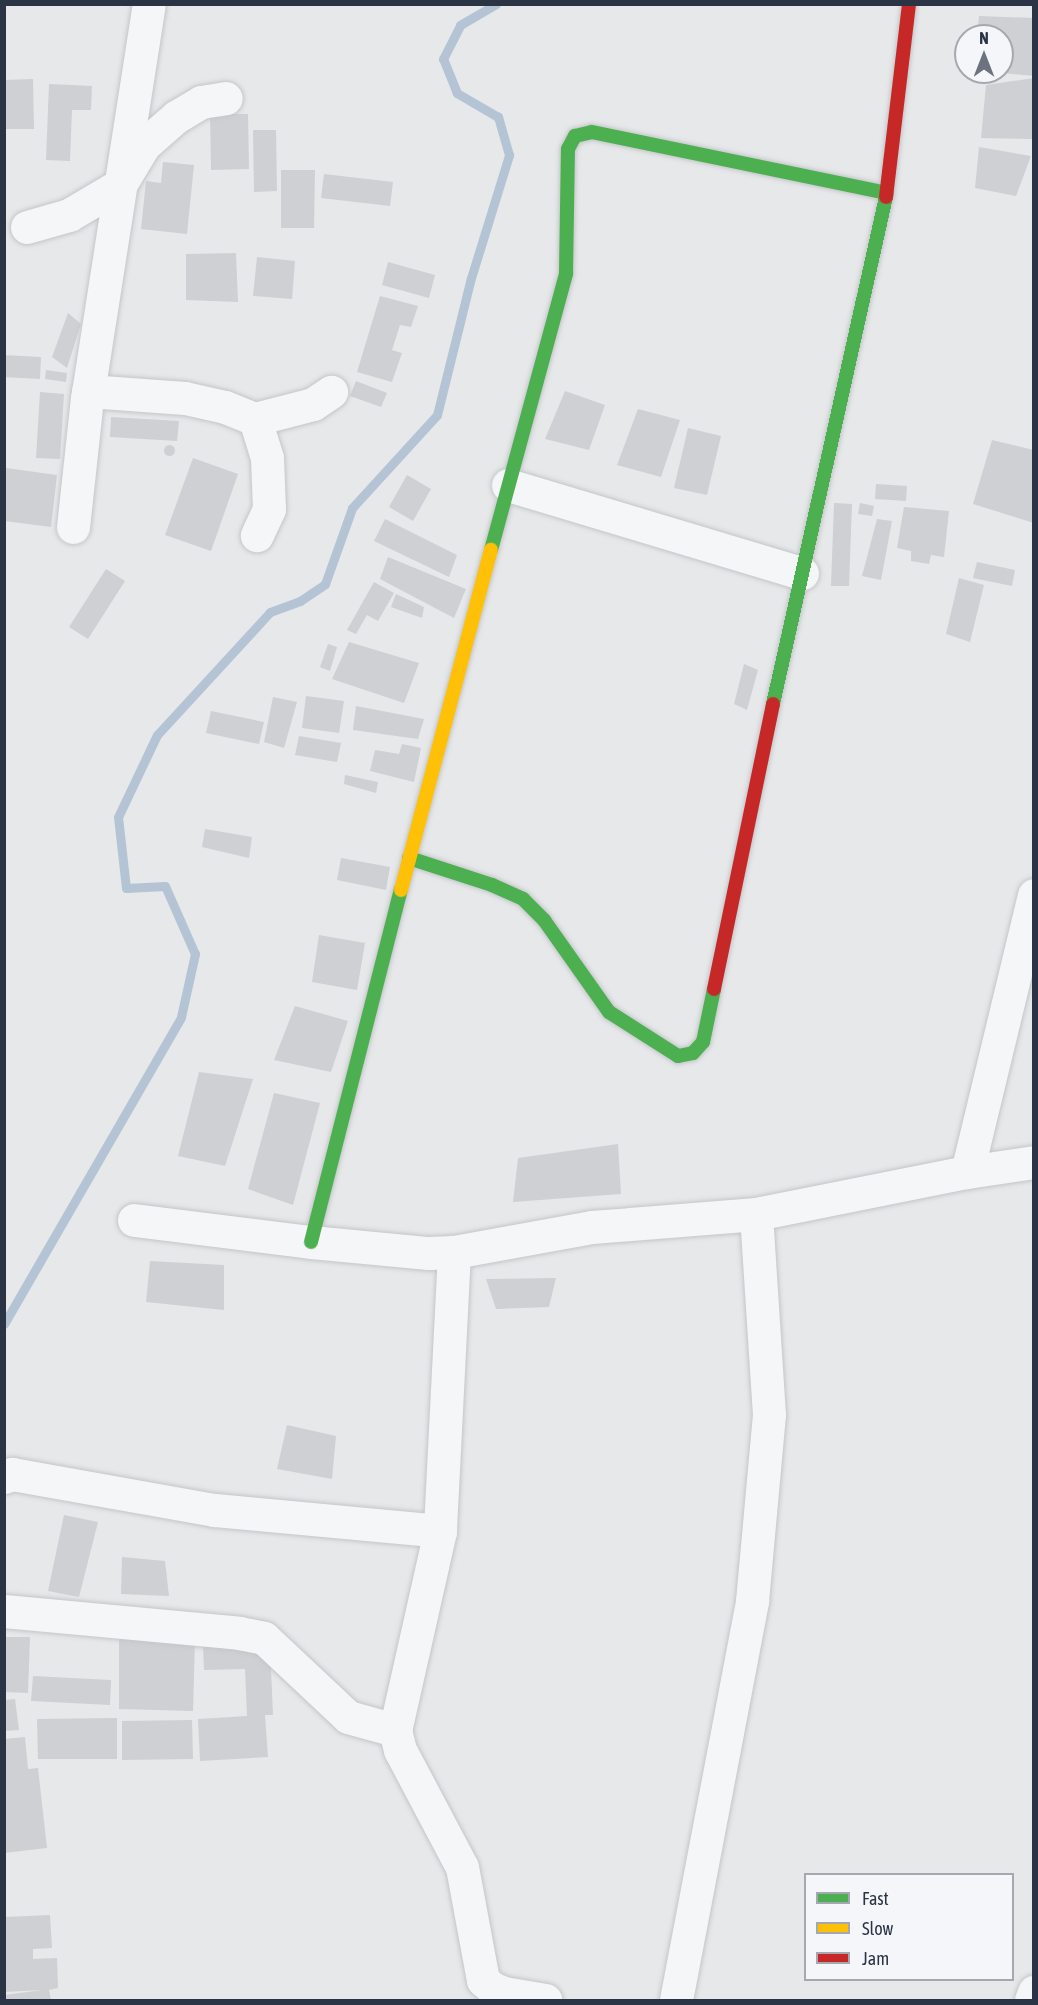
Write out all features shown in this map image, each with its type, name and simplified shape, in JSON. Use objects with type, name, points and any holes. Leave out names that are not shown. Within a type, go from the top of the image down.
[{"type":"street","points":[[73,527],[88,391],[149,4]]},
{"type":"street","points":[[409,858],[492,885],[523,899],[544,920],[609,1012],[678,1056],[693,1053],[703,1042],[759,765],[887,193],[909,4]]},
{"type":"street","points":[[27,227],[69,215],[120,185],[144,145],[176,117],[201,102],[226,98]]},
{"type":"street","points":[[311,1242],[409,858],[566,273],[568,149],[575,136],[592,132],[887,193]]},
{"type":"street","points":[[88,391],[185,398],[225,407],[255,419],[313,404],[331,392]]},
{"type":"street","points":[[255,419],[267,458],[268,509],[257,535]]},
{"type":"street","points":[[508,485],[802,573]]},
{"type":"street","points":[[967,1172],[1034,895]]},
{"type":"street","points":[[134,1220],[311,1242],[428,1253],[454,1252],[592,1227],[756,1214],[967,1172],[1034,1162]]},
{"type":"street","points":[[676,2001],[752,1600],[769,1415],[756,1214]]},
{"type":"street","points":[[454,1252],[440,1531],[395,1730],[400,1750],[462,1867],[483,1980],[492,1989],[545,2001]]},
{"type":"street","points":[[4,1477],[12,1474],[215,1510],[440,1531]]},
{"type":"street","points":[[4,1611],[239,1633],[264,1638],[348,1717],[395,1730]]},
{"type":"street","points":[[1031,2001],[1034,1992]]},
{"type":"building","points":[[979,16],[1034,18],[1034,76],[1014,74],[1014,24],[978,24]]},
{"type":"building","points":[[1034,78],[1034,139],[981,138],[986,85],[1014,84],[1014,81]]},
{"type":"building","points":[[33,79],[34,129],[4,129],[4,80]]},
{"type":"building","points":[[49,84],[92,86],[91,110],[72,110],[70,161],[46,160]]},
{"type":"building","points":[[210,114],[248,114],[249,169],[211,170]]},
{"type":"building","points":[[253,130],[276,130],[277,191],[254,192]]},
{"type":"building","points":[[979,147],[1031,156],[1016,196],[975,188]]},
{"type":"building","points":[[163,162],[194,165],[187,234],[141,229],[146,181],[161,183]]},
{"type":"building","points":[[281,170],[315,170],[314,228],[281,228]]},
{"type":"building","points":[[324,174],[393,182],[390,206],[321,198]]},
{"type":"building","points":[[236,253],[238,302],[186,300],[186,254]]},
{"type":"building","points":[[257,257],[295,261],[292,299],[253,296]]},
{"type":"building","points":[[388,262],[435,275],[429,298],[382,285]]},
{"type":"building","points":[[380,296],[418,306],[411,327],[400,325],[392,350],[402,353],[392,382],[357,372]]},
{"type":"building","points":[[68,313],[81,324],[67,368],[52,357]]},
{"type":"building","points":[[4,355],[41,357],[40,379],[4,377]]},
{"type":"building","points":[[46,370],[67,373],[66,382],[45,379]]},
{"type":"building","points":[[356,381],[387,393],[381,407],[350,396]]},
{"type":"building","points":[[565,391],[605,405],[589,450],[545,439]]},
{"type":"building","points":[[40,392],[64,394],[60,459],[36,458]]},
{"type":"building","points":[[638,409],[680,420],[661,477],[617,465]]},
{"type":"building","points":[[111,417],[179,421],[177,441],[110,437]]},
{"type":"building","points":[[688,428],[721,436],[707,495],[674,488]]},
{"type":"building","points":[[992,440],[1034,450],[1034,523],[973,504]]},
{"type":"building","points":[[169,445],[173,446],[173,454],[169,455],[165,454],[164,450],[165,446]]},
{"type":"building","points":[[193,458],[238,474],[211,551],[165,535]]},
{"type":"building","points":[[6,468],[57,475],[51,527],[4,521]]},
{"type":"building","points":[[407,475],[431,489],[413,521],[389,507]]},
{"type":"building","points":[[876,484],[907,486],[906,501],[875,499]]},
{"type":"building","points":[[834,503],[852,504],[849,586],[831,586]]},
{"type":"building","points":[[860,503],[874,506],[872,516],[858,514]]},
{"type":"building","points":[[904,507],[949,511],[944,557],[931,555],[929,564],[911,561],[911,551],[897,548]]},
{"type":"building","points":[[385,519],[457,555],[449,577],[374,541]]},
{"type":"building","points":[[877,519],[892,521],[881,580],[862,576]]},
{"type":"building","points":[[388,557],[466,589],[454,618],[380,579]]},
{"type":"building","points":[[977,562],[1015,570],[1012,586],[973,578]]},
{"type":"building","points":[[106,569],[125,581],[88,639],[69,627]]},
{"type":"building","points":[[959,578],[984,585],[970,642],[946,634]]},
{"type":"building","points":[[374,582],[394,593],[378,621],[367,615],[356,634],[347,630]]},
{"type":"building","points":[[396,594],[424,607],[422,618],[391,607]]},
{"type":"building","points":[[349,642],[419,663],[404,703],[332,679]]},
{"type":"building","points":[[328,644],[337,647],[330,671],[320,667]]},
{"type":"building","points":[[744,664],[758,670],[747,710],[734,704]]},
{"type":"building","points":[[306,696],[344,701],[339,733],[302,728]]},
{"type":"building","points":[[273,697],[297,702],[284,748],[264,742]]},
{"type":"building","points":[[356,706],[424,719],[418,739],[353,730]]},
{"type":"building","points":[[211,711],[264,722],[259,744],[206,733]]},
{"type":"building","points":[[299,736],[341,743],[337,762],[295,755]]},
{"type":"building","points":[[402,744],[421,748],[414,782],[370,771],[375,750],[399,754]]},
{"type":"building","points":[[345,775],[378,782],[376,793],[344,784]]},
{"type":"building","points":[[205,829],[252,837],[249,858],[202,847]]},
{"type":"building","points":[[341,858],[390,867],[386,890],[337,880]]},
{"type":"building","points":[[319,935],[365,943],[357,990],[312,982]]},
{"type":"building","points":[[295,1006],[348,1021],[331,1072],[274,1060]]},
{"type":"building","points":[[199,1072],[253,1079],[225,1166],[178,1156]]},
{"type":"building","points":[[274,1093],[320,1103],[293,1205],[248,1189]]},
{"type":"building","points":[[618,1144],[621,1194],[513,1202],[518,1158]]},
{"type":"building","points":[[150,1261],[224,1265],[224,1310],[146,1302]]},
{"type":"building","points":[[556,1278],[549,1307],[496,1309],[486,1279]]},
{"type":"building","points":[[287,1425],[336,1436],[332,1479],[277,1469]]},
{"type":"building","points":[[64,1515],[98,1522],[79,1597],[48,1591]]},
{"type":"building","points":[[122,1557],[165,1561],[169,1596],[121,1594]]},
{"type":"building","points":[[4,1637],[30,1637],[28,1693],[4,1692]]},
{"type":"building","points":[[119,1638],[195,1640],[193,1711],[119,1709]]},
{"type":"building","points":[[270,1645],[273,1715],[265,1715],[268,1757],[200,1761],[198,1719],[247,1716],[245,1669],[204,1670],[203,1647]]},
{"type":"building","points":[[33,1676],[111,1680],[110,1705],[31,1701]]},
{"type":"building","points":[[15,1699],[19,1730],[4,1731],[4,1700]]},
{"type":"building","points":[[117,1718],[117,1759],[38,1759],[37,1719]]},
{"type":"building","points":[[192,1720],[193,1759],[122,1760],[122,1721]]},
{"type":"building","points":[[25,1737],[28,1769],[38,1768],[47,1848],[4,1853],[4,1739]]},
{"type":"building","points":[[50,1915],[52,1948],[33,1949],[33,1959],[57,1958],[58,1988],[49,1990],[51,2000],[4,2000],[4,1995],[43,1990],[4,1992],[4,1917]]},
{"type":"waterway","points":[[4,1324],[181,1017],[195,954],[165,886],[126,888],[118,817],[157,735],[270,612],[300,601],[325,584],[352,508],[437,415],[471,278],[509,155],[498,117],[457,93],[443,59],[460,25],[496,4]]},
{"type":"traffic: fast","points":[[491,550],[566,273],[568,149],[575,136],[592,132],[887,193]]},
{"type":"traffic: fast","points":[[773,704],[886,197]]},
{"type":"traffic: fast","points":[[409,858],[492,885],[523,899],[544,920],[609,1012],[678,1056],[693,1053],[703,1042],[714,989]]},
{"type":"traffic: fast","points":[[311,1242],[401,890]]},
{"type":"traffic: slow","points":[[401,890],[491,550]]},
{"type":"traffic: jam","points":[[886,197],[909,4]]},
{"type":"traffic: jam","points":[[714,989],[773,704]]}]
